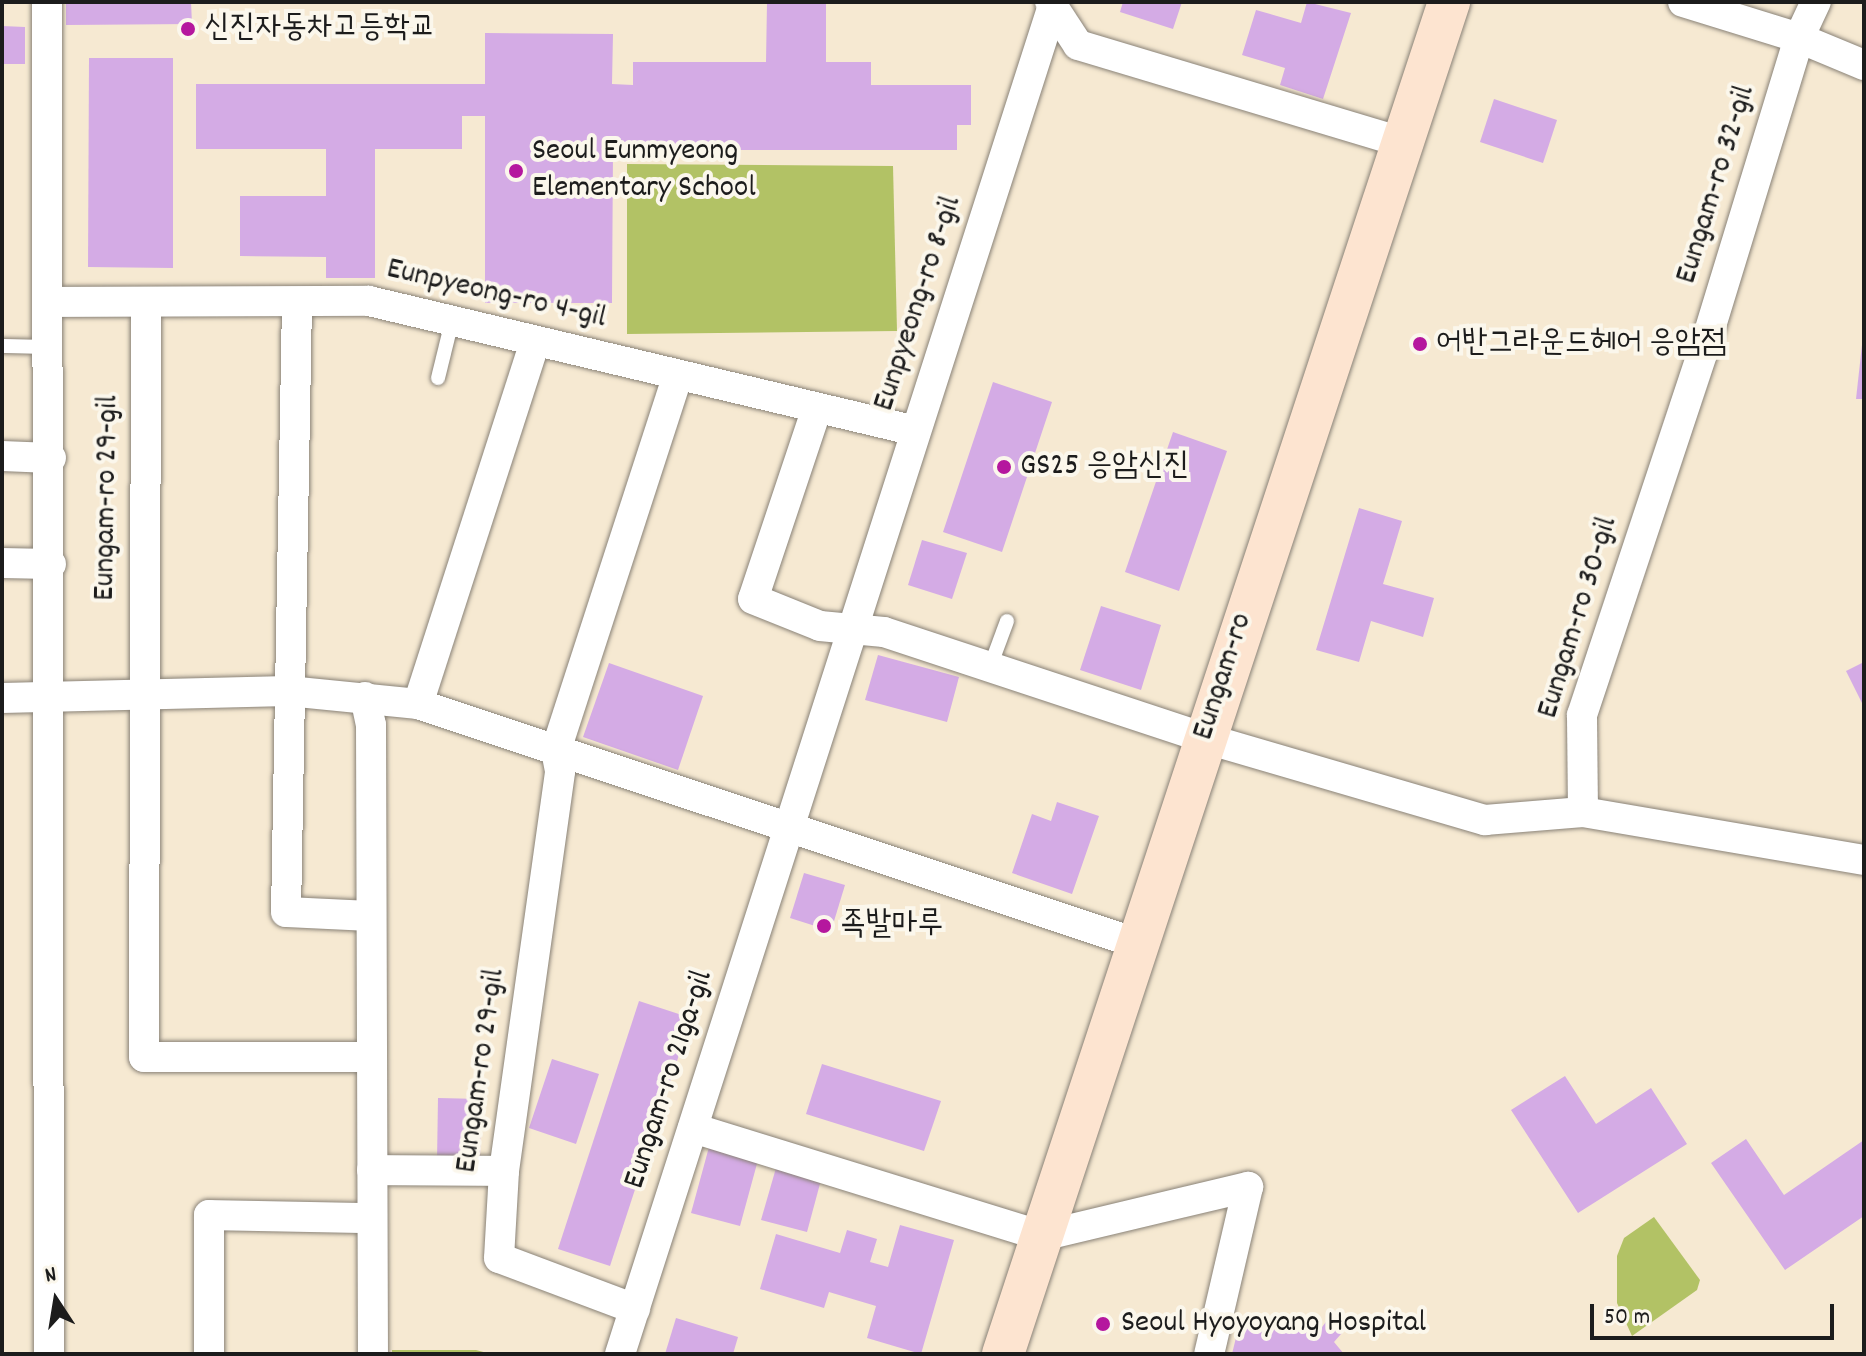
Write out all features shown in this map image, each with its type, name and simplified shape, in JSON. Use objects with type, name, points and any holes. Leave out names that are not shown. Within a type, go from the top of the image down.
[{"type":"main road","name":"Eungam-ro","points":[[1003,1354],[1136,943],[1449,2]]},
{"type":"street","points":[[47,2],[52,698],[49,1354]]},
{"type":"street","points":[[1683,2],[1799,38],[1864,65]]},
{"type":"street","name":"Eungam-ro 32-gil","points":[[1703,352],[1799,38],[1816,2]]},
{"type":"street","points":[[1052,3],[1078,45],[1401,142]]},
{"type":"street","name":"Eunpyeong-ro 8-gil","points":[[789,829],[1052,3]]},
{"type":"street","name":"Eunpyeong-ro 4-gil","points":[[51,302],[369,301],[916,431]]},
{"type":"street","name":"Eungam-ro 29-gil","points":[[146,302],[141,696],[144,1057],[372,1057]]},
{"type":"street","points":[[297,302],[286,912],[371,916]]},
{"type":"street","points":[[418,704],[535,341]]},
{"type":"street","name":"Eungam-ro 30-gil","points":[[1583,812],[1582,715],[1703,352]]},
{"type":"street","name":"Eungam-ro 29-gil","points":[[635,1309],[499,1258],[504,1171],[560,771],[556,750],[678,375]]},
{"type":"street","points":[[817,408],[753,599],[820,626],[884,632],[1204,738],[1485,820],[1583,812],[1733,834],[1864,860]]},
{"type":"street","points":[[2,456],[51,458]]},
{"type":"street","points":[[2,563],[51,564]]},
{"type":"street","points":[[2,698],[288,691],[418,704],[1136,943]]},
{"type":"street","points":[[365,697],[371,725],[373,1354]]},
{"type":"street","name":"Eungam-ro 21ga-gil","points":[[620,1354],[789,829]]},
{"type":"street","points":[[693,1128],[1042,1236],[1248,1187],[1209,1354]]},
{"type":"street","points":[[372,1170],[504,1171]]},
{"type":"street","points":[[209,1354],[209,1215],[372,1218]]},
{"type":"lane","points":[[438,378],[452,321]]},
{"type":"lane","points":[[2,346],[51,347]]},
{"type":"lane","points":[[990,667],[1007,621]]},
{"type":"green space","points":[[627,164],[893,166],[897,331],[627,334]]},
{"type":"green space","points":[[1654,1217],[1700,1280],[1697,1290],[1632,1336],[1617,1303],[1617,1256],[1624,1238]]},
{"type":"green space","points":[[392,1350],[476,1350],[491,1354],[392,1354]]},
{"type":"building","points":[[66,2],[191,2],[192,24],[66,25]]},
{"type":"building","points":[[767,2],[826,2],[826,62],[871,62],[871,85],[971,85],[971,125],[957,125],[957,150],[613,150],[612,303],[485,303],[485,116],[462,116],[462,149],[375,149],[375,278],[326,278],[326,257],[240,256],[240,196],[326,196],[326,149],[196,149],[196,84],[485,84],[485,33],[613,34],[612,84],[633,85],[633,62],[766,62]]},
{"type":"building","points":[[1123,2],[1182,2],[1173,29],[1120,12]]},
{"type":"building","points":[[1307,2],[1351,13],[1323,99],[1280,85],[1285,68],[1242,55],[1256,10],[1301,23]]},
{"type":"building","points":[[2,26],[25,27],[25,64],[2,64]]},
{"type":"building","points":[[89,58],[173,58],[173,268],[88,267]]},
{"type":"building","points":[[1494,99],[1557,120],[1543,163],[1480,142]]},
{"type":"building","points":[[1862,345],[1864,399],[1856,399]]},
{"type":"building","points":[[993,382],[1052,402],[1002,552],[943,532]]},
{"type":"building","points":[[1173,432],[1227,451],[1179,591],[1125,572]]},
{"type":"building","points":[[1359,508],[1402,521],[1383,584],[1434,598],[1423,637],[1371,621],[1359,662],[1316,650]]},
{"type":"building","points":[[922,540],[967,553],[952,599],[908,585]]},
{"type":"building","points":[[1101,606],[1161,625],[1141,690],[1080,670]]},
{"type":"building","points":[[878,655],[959,677],[947,722],[865,700]]},
{"type":"building","points":[[1864,662],[1864,707],[1846,671]]},
{"type":"building","points":[[609,663],[703,696],[678,770],[583,737]]},
{"type":"building","points":[[1057,802],[1099,816],[1072,894],[1012,873],[1032,814],[1051,821]]},
{"type":"building","points":[[804,873],[845,885],[831,931],[790,918]]},
{"type":"building","points":[[639,1001],[691,1018],[610,1266],[558,1249]]},
{"type":"building","points":[[552,1059],[599,1074],[576,1144],[529,1128]]},
{"type":"building","points":[[822,1064],[941,1101],[924,1151],[806,1114]]},
{"type":"building","points":[[1565,1076],[1596,1124],[1651,1088],[1687,1144],[1578,1213],[1511,1110]]},
{"type":"building","points":[[438,1098],[481,1099],[480,1161],[437,1161]]},
{"type":"building","points":[[1746,1139],[1784,1195],[1864,1140],[1864,1216],[1785,1270],[1711,1163]]},
{"type":"building","points":[[709,1147],[758,1160],[740,1226],[691,1213]]},
{"type":"building","points":[[776,1168],[821,1180],[807,1232],[761,1220]]},
{"type":"building","points":[[900,1225],[954,1240],[921,1354],[867,1338],[876,1306],[829,1292],[824,1308],[760,1289],[776,1234],[840,1253],[847,1230],[877,1239],[870,1262],[888,1267]]},
{"type":"building","points":[[1332,1314],[1348,1326],[1334,1342],[1344,1354],[1232,1354],[1241,1317],[1319,1331]]},
{"type":"building","points":[[676,1318],[738,1337],[733,1354],[665,1354]]},
{"type":"place","name":"신진자동차고등학교","points":[[188,29]]},
{"type":"place","name":"Seoul Eunmyeong Elementary School","points":[[516,171]]},
{"type":"place","name":"어반그라운드헤어 응암점","points":[[1420,344]]},
{"type":"place","name":"GS25 응암신진","points":[[1004,467]]},
{"type":"place","name":"족발마루","points":[[824,926]]},
{"type":"place","name":"Seoul Hyoyoyang Hospital","points":[[1103,1324]]}]
